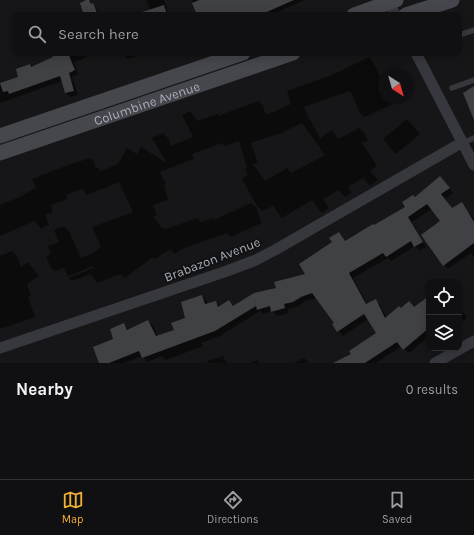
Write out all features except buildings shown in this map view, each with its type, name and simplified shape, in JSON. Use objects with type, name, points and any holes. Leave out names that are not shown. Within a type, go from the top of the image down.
[{"type":"main road","points":[[415,12],[452,0]]},
{"type":"main road","points":[[364,12],[392,4]]},
{"type":"main road","name":"Columbine Avenue","points":[[0,136],[234,56]]},
{"type":"main road","name":"Columbine Avenue","points":[[0,153],[284,56]]},
{"type":"main road","points":[[168,78],[173,93]]},
{"type":"street","points":[[418,56],[461,143],[474,165]]},
{"type":"street","name":"Brabazon Avenue","points":[[0,348],[256,260],[461,143]]},
{"type":"street","points":[[435,363],[474,341]]},
{"type":"lane","points":[[462,34],[474,30]]},
{"type":"lane","points":[[452,88],[474,80]]},
{"type":"lane","points":[[461,143],[474,138]]}]
